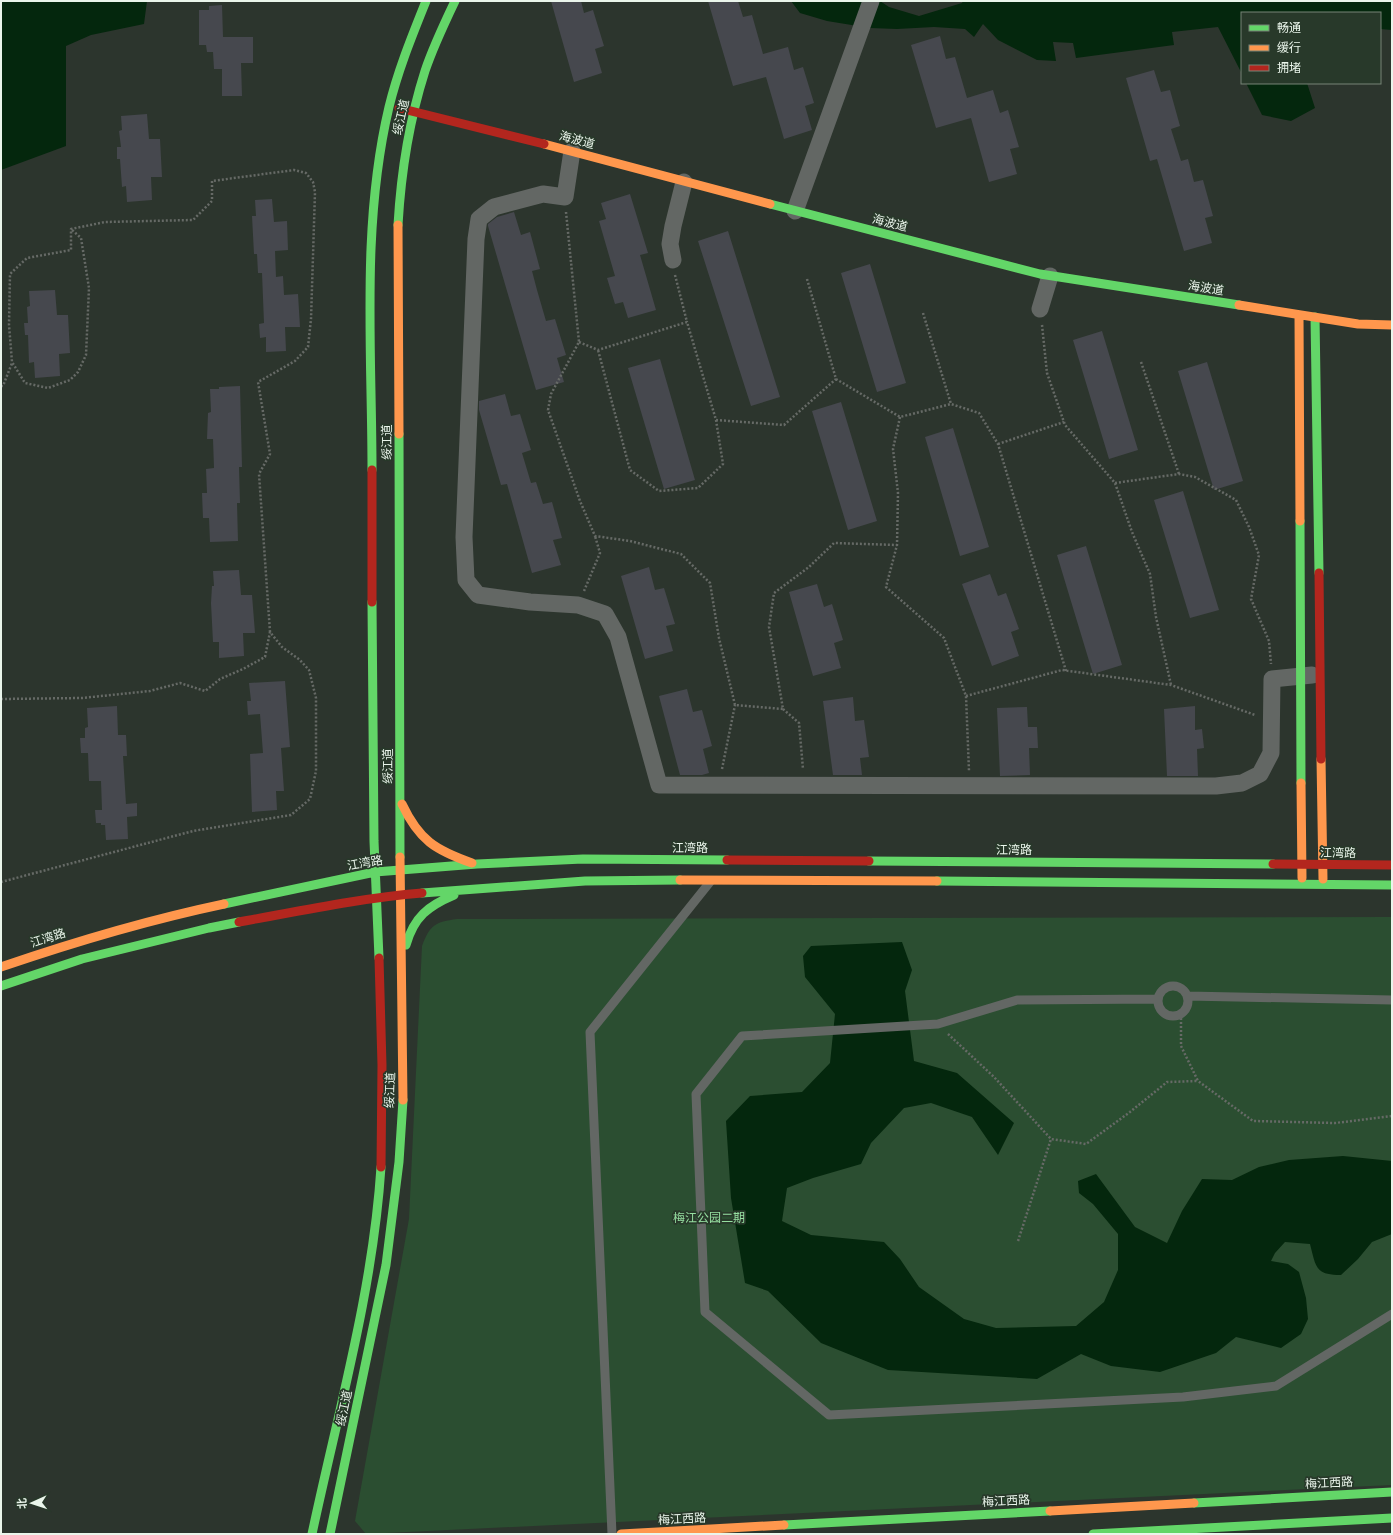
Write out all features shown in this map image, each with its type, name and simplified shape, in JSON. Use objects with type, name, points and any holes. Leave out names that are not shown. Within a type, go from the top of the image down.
[{"type":"main road","name":"绥江道","points":[[312,1534],[368,1274],[376,1225],[382,1129],[379,963],[375,872],[372,642],[373,223],[379,163],[390,105],[416,22],[426,1]]},
{"type":"main road","name":"绥江道","points":[[330,1534],[386,1265],[399,1162],[403,1091],[402,962],[404,898],[400,858],[398,224],[405,154],[414,111],[425,72],[439,34],[455,1]]},
{"type":"main road","name":"海波道","points":[[390,105],[1050,276],[1358,324],[1392,325]]},
{"type":"main road","points":[[1299,315],[1302,884]]},
{"type":"main road","points":[[1315,317],[1323,884]]},
{"type":"main road","points":[[400,801],[408,818],[424,840],[449,854],[476,864]]},
{"type":"main road","points":[[374,802],[385,830]]},
{"type":"main road","points":[[391,842],[400,858],[413,870],[429,880],[404,898],[392,921]]},
{"type":"main road","name":"江湾路","points":[[1,967],[62,946],[199,909],[375,872],[476,864],[592,859],[1392,865]]},
{"type":"main road","points":[[476,864],[442,880],[477,889]]},
{"type":"main road","points":[[1,986],[82,959],[209,928],[316,908],[377,899],[404,898],[477,889],[585,882],[712,878],[1392,885]]},
{"type":"main road","points":[[402,962],[407,938],[415,922],[425,910],[454,895],[477,889]]},
{"type":"main road","points":[[379,963],[386,935]]},
{"type":"main road","name":"梅江西路","points":[[621,1534],[727,1531],[1392,1492]]},
{"type":"main road","points":[[1093,1534],[1392,1518]]},
{"type":"street","points":[[795,211],[871,1]]},
{"type":"street","points":[[572,151],[565,197],[543,194],[494,207],[479,219],[476,239],[464,537],[466,580],[478,595],[530,602],[578,605],[605,614],[618,637],[658,786],[1216,786],[1242,783],[1260,774],[1271,753],[1272,679],[1320,674]]},
{"type":"street","points":[[674,268],[670,244],[684,182]]},
{"type":"street","points":[[1040,308],[1050,276]]},
{"type":"lane","points":[[612,1534],[590,1032],[712,878]]},
{"type":"lane","points":[[1171,986],[1181,989],[1187,996],[1187,1006],[1181,1014],[1176,1016],[1167,1015],[1160,1008],[1158,999],[1163,990],[1171,986]]},
{"type":"lane","points":[[1187,996],[1392,1000]]},
{"type":"lane","points":[[1158,999],[1017,1000],[938,1024],[742,1036],[696,1094],[705,1312],[829,1415],[1182,1397],[1276,1386],[1392,1314]]},
{"type":"path","points":[[1,699],[82,698],[150,691],[180,683],[205,691],[220,679],[265,657],[270,632],[259,474],[270,454],[258,382],[295,361],[308,347],[311,319],[315,199],[313,182],[306,172],[294,170],[212,181],[212,201],[193,220],[104,222],[71,229]]},
{"type":"path","points":[[565,197],[579,342],[551,394],[548,410],[600,553],[578,605]]},
{"type":"path","points":[[1,386],[3,386],[12,362],[9,325],[10,274],[27,258],[70,250],[71,229]]},
{"type":"path","points":[[12,362],[25,382],[48,388],[70,380],[78,372],[86,355],[88,288],[81,238],[71,229]]},
{"type":"path","points":[[598,350],[630,470],[659,491],[698,488],[723,464],[716,420],[687,322],[674,268]]},
{"type":"path","points":[[807,278],[836,379],[900,417],[951,404],[979,413],[998,444],[1066,671]]},
{"type":"path","points":[[1040,308],[1047,373],[1064,422],[1115,483],[1132,532],[1150,574],[1156,617],[1171,685]]},
{"type":"path","points":[[923,313],[951,404]]},
{"type":"path","points":[[579,342],[598,350],[687,322]]},
{"type":"path","points":[[1141,362],[1179,474]]},
{"type":"path","points":[[716,420],[784,426],[836,379]]},
{"type":"path","points":[[900,417],[893,449],[898,493],[897,545],[886,587],[944,638],[966,696],[969,774]]},
{"type":"path","points":[[998,444],[1064,422]]},
{"type":"path","points":[[1115,483],[1179,474],[1195,477],[1236,500],[1250,527],[1259,556],[1251,599],[1269,641],[1272,679]]},
{"type":"path","points":[[595,536],[630,541],[681,554],[710,583],[719,638],[735,705],[718,786]]},
{"type":"path","points":[[783,709],[769,627],[774,593],[809,567],[834,543],[897,545]]},
{"type":"path","points":[[1,882],[193,831],[291,815],[310,799],[316,771],[316,698],[309,670],[300,660],[282,647],[270,632]]},
{"type":"path","points":[[966,696],[1062,670],[1171,685],[1261,718]]},
{"type":"path","points":[[735,705],[783,709],[800,723],[804,786]]},
{"type":"path","points":[[1181,1014],[1181,1046],[1198,1081],[1253,1121],[1335,1123],[1392,1116]]},
{"type":"path","points":[[938,1024],[994,1078],[1051,1139],[1086,1144],[1130,1112],[1166,1082],[1198,1081]]},
{"type":"path","points":[[1018,1241],[1051,1139]]},
{"type":"green space","name":"梅江公园二期","points":[[1392,917],[1392,1485],[366,1534],[355,1521],[409,1219],[422,946],[428,933],[438,923],[457,919]]},
{"type":"shaded area","points":[[1,1],[147,1],[144,24],[91,35],[66,46],[66,146],[1,170]]},
{"type":"shaded area","points":[[791,1],[880,1],[889,7],[919,16],[962,3],[963,1],[1392,1],[1392,30],[1381,29],[1381,12],[1241,12],[1241,72],[1218,27],[1172,32],[1174,45],[1076,58],[1073,43],[1053,42],[1056,61],[1037,60],[998,40],[983,24],[974,37],[965,29],[934,27],[897,29],[870,28],[827,21],[800,13]]},
{"type":"shaded area","points":[[1246,84],[1307,84],[1315,108],[1291,121],[1262,115]]},
{"type":"shaded area","points":[[902,942],[912,970],[905,991],[914,1061],[957,1073],[1014,1123],[998,1155],[972,1117],[931,1103],[904,1108],[871,1143],[861,1164],[813,1178],[787,1188],[782,1221],[811,1235],[884,1242],[900,1259],[919,1287],[964,1319],[996,1328],[1076,1326],[1104,1302],[1118,1270],[1118,1234],[1093,1204],[1079,1193],[1078,1181],[1096,1174],[1135,1227],[1167,1243],[1182,1211],[1202,1179],[1232,1180],[1259,1167],[1289,1160],[1343,1156],[1392,1161],[1392,1234],[1372,1242],[1358,1259],[1341,1275],[1332,1275],[1321,1271],[1318,1268],[1310,1244],[1285,1242],[1275,1253],[1271,1261],[1288,1264],[1299,1272],[1306,1298],[1308,1319],[1301,1334],[1281,1348],[1236,1337],[1216,1353],[1160,1372],[1111,1366],[1081,1354],[1037,1379],[888,1370],[821,1343],[768,1291],[745,1283],[731,1198],[726,1121],[750,1096],[802,1092],[830,1063],[835,1014],[805,977],[803,956],[811,946]]},
{"type":"building","points":[[551,1],[581,1],[584,13],[593,10],[604,46],[595,49],[602,73],[574,82]]},
{"type":"building","points":[[708,1],[738,1],[743,17],[752,15],[763,54],[788,47],[794,70],[803,67],[814,103],[805,106],[812,130],[784,139],[766,77],[733,86]]},
{"type":"building","points":[[222,5],[223,37],[253,37],[253,63],[241,63],[242,96],[222,96],[222,69],[214,69],[213,52],[207,52],[206,45],[199,45],[199,10],[209,10],[209,6]]},
{"type":"building","points":[[940,36],[946,59],[955,57],[967,98],[993,90],[1000,113],[1008,110],[1019,147],[1010,149],[1017,174],[989,182],[971,118],[936,128],[911,45]]},
{"type":"building","points":[[1154,70],[1161,92],[1170,90],[1180,126],[1171,129],[1181,161],[1188,159],[1194,182],[1203,180],[1213,216],[1205,218],[1212,243],[1184,251],[1157,159],[1150,161],[1126,78]]},
{"type":"building","points":[[147,114],[149,139],[160,139],[162,177],[151,177],[152,200],[127,202],[126,186],[122,187],[120,159],[117,159],[117,147],[121,147],[119,131],[122,130],[121,116]]},
{"type":"building","points":[[630,194],[648,253],[640,255],[656,310],[628,318],[623,302],[615,304],[607,278],[615,276],[599,221],[606,219],[601,203]]},
{"type":"building","points":[[272,199],[274,222],[287,221],[288,250],[275,251],[276,277],[283,276],[284,295],[298,294],[300,327],[285,327],[286,351],[266,352],[266,337],[260,338],[259,324],[264,323],[262,273],[258,273],[257,254],[254,254],[252,216],[256,216],[255,200]]},
{"type":"building","points":[[514,212],[521,235],[530,232],[540,269],[532,271],[546,321],[555,319],[566,355],[557,358],[564,382],[536,390],[488,226],[488,224],[497,217]]},
{"type":"building","points":[[728,231],[780,397],[751,406],[698,241]]},
{"type":"building","points":[[870,264],[906,383],[877,392],[841,273]]},
{"type":"building","points":[[55,290],[57,315],[68,315],[70,353],[59,354],[60,376],[35,378],[34,362],[29,363],[28,335],[25,335],[24,323],[28,323],[27,307],[30,306],[29,291]]},
{"type":"building","points":[[1102,331],[1138,450],[1109,459],[1073,340]]},
{"type":"building","points":[[660,359],[695,480],[664,489],[628,368]]},
{"type":"building","points":[[1207,362],[1243,481],[1214,490],[1178,371]]},
{"type":"building","points":[[240,386],[242,467],[239,467],[240,503],[237,503],[238,541],[210,542],[209,518],[203,518],[202,493],[207,493],[206,469],[214,468],[213,439],[207,439],[208,413],[211,412],[210,389]]},
{"type":"building","points":[[505,394],[511,416],[520,414],[531,450],[522,453],[531,483],[536,482],[543,504],[552,502],[562,538],[553,540],[561,565],[532,573],[507,484],[501,485],[479,410],[479,401]]},
{"type":"building","points":[[841,402],[877,521],[848,530],[812,411]]},
{"type":"building","points":[[953,428],[989,547],[960,556],[925,437]]},
{"type":"building","points":[[1183,491],[1219,610],[1190,618],[1154,500]]},
{"type":"building","points":[[1086,546],[1122,665],[1093,674],[1057,555]]},
{"type":"building","points":[[649,567],[655,590],[664,588],[675,624],[666,626],[673,651],[645,659],[621,576]]},
{"type":"building","points":[[239,570],[241,595],[252,595],[255,633],[243,633],[244,656],[219,658],[219,642],[213,642],[211,603],[212,586],[214,586],[213,571]]},
{"type":"building","points":[[990,574],[998,596],[1006,593],[1019,629],[1011,632],[1019,656],[992,666],[962,584]]},
{"type":"building","points":[[817,584],[824,607],[832,604],[843,640],[834,643],[841,668],[813,676],[789,592]]},
{"type":"building","points":[[285,681],[290,747],[281,748],[284,791],[276,791],[277,810],[252,812],[250,754],[263,753],[260,714],[248,715],[247,701],[251,701],[249,683]]},
{"type":"building","points":[[687,689],[693,712],[702,710],[712,746],[703,749],[709,773],[702,775],[680,775],[659,696]]},
{"type":"building","points":[[853,697],[855,721],[864,720],[869,757],[860,758],[862,775],[833,775],[823,701]]},
{"type":"building","points":[[117,706],[118,735],[126,735],[127,756],[123,756],[126,804],[137,803],[137,816],[127,817],[128,839],[106,840],[105,825],[96,823],[95,810],[102,810],[101,781],[89,781],[88,753],[81,753],[80,738],[85,738],[85,728],[88,727],[87,708]]},
{"type":"building","points":[[1195,706],[1195,730],[1202,729],[1204,748],[1197,749],[1198,776],[1167,776],[1164,709]]},
{"type":"building","points":[[1027,707],[1028,727],[1037,727],[1038,748],[1029,748],[1030,775],[1000,776],[997,708]]},
{"type":"traffic: fast","points":[[372,470],[370,333],[371,242],[380,152],[393,93],[406,53],[426,1]]},
{"type":"traffic: fast","points":[[398,225],[401,186],[414,109],[428,62],[455,1]]},
{"type":"traffic: fast","points":[[770,204],[1040,274],[1239,305]]},
{"type":"traffic: fast","points":[[1315,317],[1319,573]]},
{"type":"traffic: fast","points":[[399,434],[400,857]]},
{"type":"traffic: fast","points":[[1300,521],[1301,783]]},
{"type":"traffic: fast","points":[[372,602],[374,841],[379,958]]},
{"type":"traffic: fast","points":[[224,904],[375,872],[477,864],[583,859],[727,860]]},
{"type":"traffic: fast","points":[[869,861],[1273,864]]},
{"type":"traffic: fast","points":[[422,893],[585,881],[680,880]]},
{"type":"traffic: fast","points":[[937,881],[1392,885]]},
{"type":"traffic: fast","points":[[406,945],[413,927],[423,914],[429,908],[454,895]]},
{"type":"traffic: fast","points":[[1,986],[82,959],[239,922]]},
{"type":"traffic: fast","points":[[330,1534],[386,1265],[399,1162],[403,1100]]},
{"type":"traffic: fast","points":[[312,1534],[363,1305],[377,1213],[381,1167]]},
{"type":"traffic: fast","points":[[1194,1503],[1392,1492]]},
{"type":"traffic: fast","points":[[784,1525],[1050,1511]]},
{"type":"traffic: fast","points":[[1093,1534],[1392,1518]]},
{"type":"traffic: slow","points":[[544,144],[770,204]]},
{"type":"traffic: slow","points":[[398,225],[399,434]]},
{"type":"traffic: slow","points":[[1239,305],[1358,324],[1392,325]]},
{"type":"traffic: slow","points":[[1299,315],[1300,521]]},
{"type":"traffic: slow","points":[[1321,759],[1323,879]]},
{"type":"traffic: slow","points":[[1301,783],[1302,878]]},
{"type":"traffic: slow","points":[[402,804],[415,827],[430,842],[438,848],[472,863]]},
{"type":"traffic: slow","points":[[400,857],[403,1100]]},
{"type":"traffic: slow","points":[[680,880],[937,881]]},
{"type":"traffic: slow","points":[[1,967],[111,932],[224,904]]},
{"type":"traffic: slow","points":[[1050,1511],[1194,1503]]},
{"type":"traffic: slow","points":[[621,1534],[784,1525]]},
{"type":"traffic: jam","points":[[399,108],[544,144]]},
{"type":"traffic: jam","points":[[372,470],[372,602]]},
{"type":"traffic: jam","points":[[1319,573],[1321,759]]},
{"type":"traffic: jam","points":[[727,860],[869,861]]},
{"type":"traffic: jam","points":[[1273,864],[1392,865]]},
{"type":"traffic: jam","points":[[239,922],[353,901],[422,893]]},
{"type":"traffic: jam","points":[[379,958],[382,1065],[381,1167]]}]
